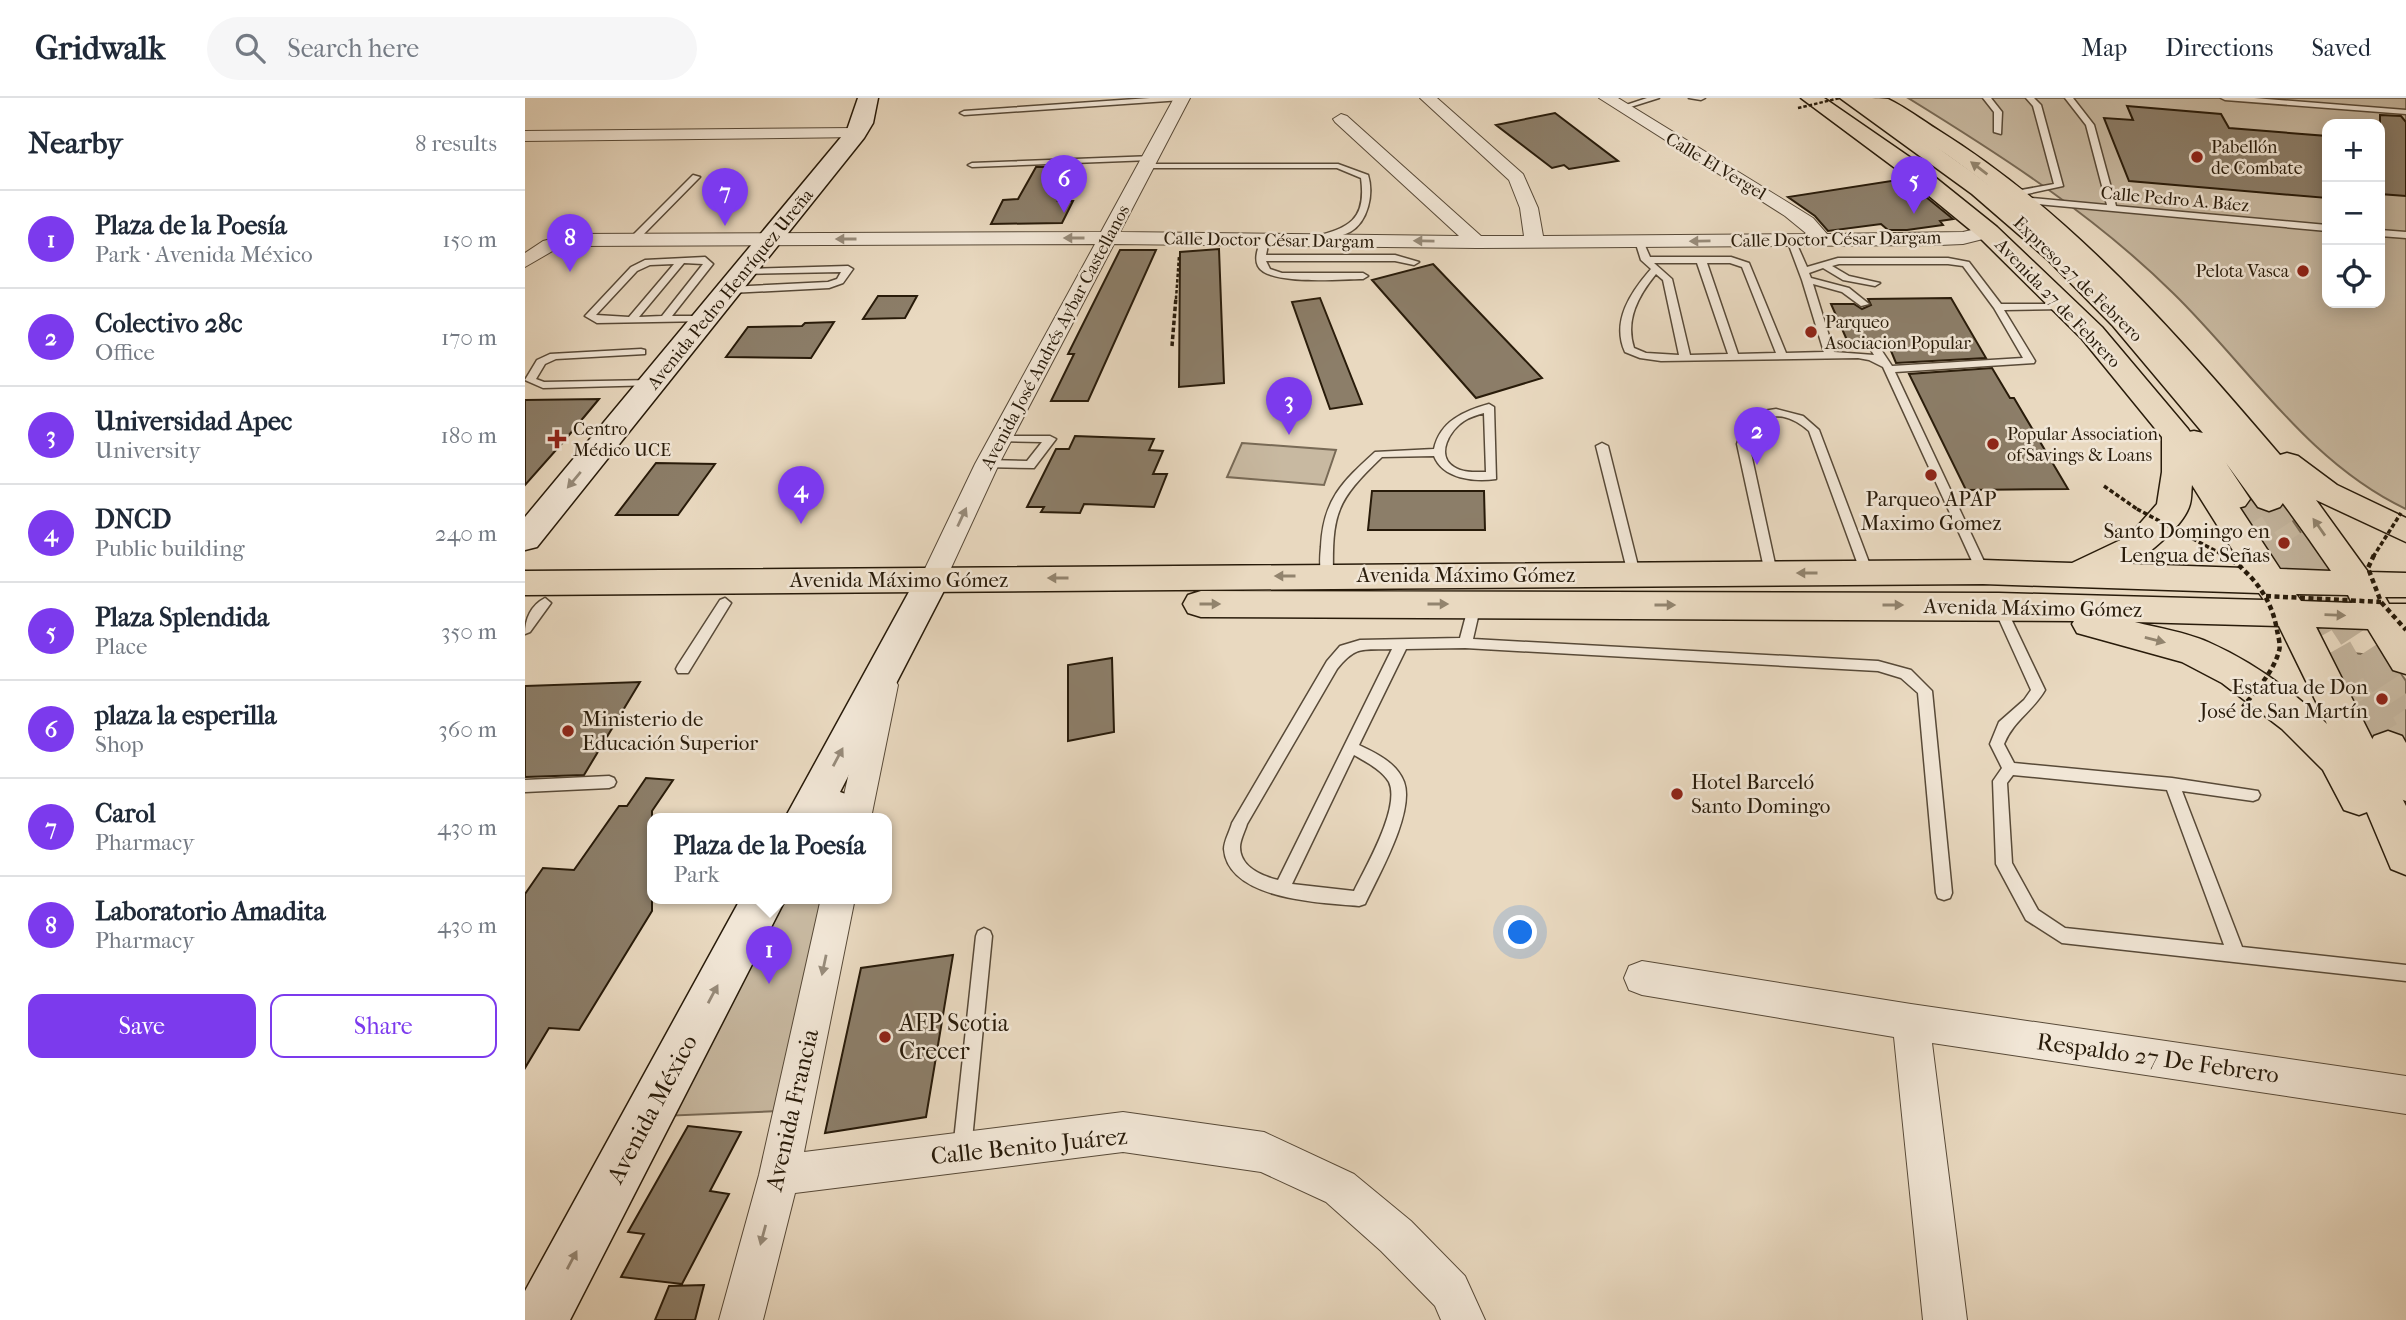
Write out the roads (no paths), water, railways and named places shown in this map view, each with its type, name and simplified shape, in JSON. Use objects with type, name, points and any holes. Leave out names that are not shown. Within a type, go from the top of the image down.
[{"type":"main road","name":"Avenida Pedro Henríquez Ureña","points":[[525,539],[856,134],[862,123],[868,98]]},
{"type":"main road","name":"Expreso 27 de Febrero","points":[[1826,98],[1869,121],[1996,215],[2080,297],[2170,404],[2234,499]]},
{"type":"main road","name":"Expreso 27 de Febrero","points":[[1850,98],[1930,152],[2021,222],[2097,293],[2136,333],[2213,424],[2269,499]]},
{"type":"main road","points":[[1871,98],[1955,150],[2016,197],[2088,261],[2161,333],[2389,606],[2406,660]]},
{"type":"main road","name":"Avenida 27 de Febrero","points":[[1805,103],[1903,163],[1988,232],[2092,333],[2176,436],[2275,596],[2374,779],[2406,856]]},
{"type":"main road","points":[[2215,398],[2296,472],[2326,492],[2403,522]]},
{"type":"main road","points":[[2071,574],[2096,567],[2141,544],[2173,507],[2178,472],[2176,436]]},
{"type":"main road","name":"Avenida Máximo Gómez","points":[[530,604],[1327,576],[1983,572],[2071,574],[2389,606]]},
{"type":"main road","points":[[809,813],[927,591]]},
{"type":"main road","name":"Avenida Máximo Gómez","points":[[530,604],[725,603],[927,591],[1475,604],[2008,606],[2275,596]]},
{"type":"main road","points":[[2008,606],[2161,641],[2193,651],[2235,673],[2296,718],[2337,759],[2406,877]]},
{"type":"main road","points":[[2388,747],[2406,785]]},
{"type":"main road","points":[[822,813],[842,808],[851,813]]},
{"type":"main road","name":"Avenida México","points":[[540,1320],[761,904]]},
{"type":"street","name":"Avenida José Andrés Aybar Castellanos","points":[[927,591],[987,464],[1182,98]]},
{"type":"street","points":[[1428,98],[1517,178],[1529,208],[1534,242]]},
{"type":"street","name":"Calle El Vergel","points":[[1614,103],[1791,212],[1806,222],[1821,239]]},
{"type":"street","points":[[1341,119],[1477,242]]},
{"type":"street","points":[[525,136],[856,134]]},
{"type":"street","name":"Calle Doctor César Dargam","points":[[525,261],[550,245],[572,240],[1109,238],[1534,242],[1963,238],[1988,232]]},
{"type":"street","points":[[854,813],[888,664]]},
{"type":"street","name":"Avenida Francia","points":[[741,1320],[779,1175],[837,904]]},
{"type":"street","name":"Respaldo 27 De Febrero","points":[[1642,978],[1911,1022],[2406,1094]]},
{"type":"street","points":[[1911,1022],[1945,1320]]},
{"type":"street","name":"Calle Benito Juárez","points":[[779,1175],[1123,1132],[1264,1152],[1340,1188],[1396,1236],[1450,1291],[1463,1320]]},
{"type":"lane","points":[[964,113],[1182,98]]},
{"type":"lane","points":[[1614,103],[1655,98]]},
{"type":"lane","points":[[1693,98],[1701,98]]},
{"type":"lane","points":[[1987,98],[1998,112],[1998,132]]},
{"type":"lane","points":[[2016,197],[2059,186],[2037,105],[2030,98]]},
{"type":"lane","points":[[2069,98],[2090,125],[2112,209]]},
{"type":"lane","points":[[2225,98],[2406,112]]},
{"type":"lane","points":[[972,165],[1148,162],[1338,166],[1365,177],[1369,191],[1359,217],[1351,228],[1314,240]]},
{"type":"lane","points":[[634,239],[696,177]]},
{"type":"lane","name":"Calle Pedro A. Báez","points":[[2016,197],[2112,209],[2322,228]]},
{"type":"lane","points":[[2385,233],[2406,235]]},
{"type":"lane","points":[[1265,240],[1260,258],[1262,267],[1282,276],[1363,276]]},
{"type":"lane","points":[[1791,240],[1807,279],[1830,355]]},
{"type":"lane","points":[[1639,241],[1646,260],[1655,270],[1664,273],[1667,279],[1685,357]]},
{"type":"lane","points":[[1260,258],[1395,258],[1414,262]]},
{"type":"lane","points":[[664,319],[708,264],[705,260],[648,262],[634,269],[590,316],[597,320],[706,319]]},
{"type":"lane","points":[[1646,260],[1739,261],[1746,264],[1782,355]]},
{"type":"lane","points":[[1700,260],[1734,356]]},
{"type":"lane","points":[[632,319],[681,261]]},
{"type":"lane","points":[[1655,270],[1636,291],[1627,313],[1625,341],[1629,349],[1644,356],[1830,355],[1872,357],[1888,367],[2030,361],[1973,270],[1958,261],[1838,261],[1824,265],[1807,279]]},
{"type":"lane","points":[[1824,265],[1846,278],[1875,283]]},
{"type":"lane","points":[[775,287],[787,269]]},
{"type":"lane","points":[[787,269],[848,269],[840,281],[829,285],[775,287],[737,281],[787,269]]},
{"type":"lane","points":[[1807,279],[1841,295],[1851,304]]},
{"type":"lane","points":[[1807,279],[1846,290],[1857,295],[1864,304]]},
{"type":"lane","points":[[1998,307],[2065,306]]},
{"type":"lane","points":[[1874,346],[1888,367],[1983,572]]},
{"type":"lane","points":[[641,352],[554,356],[541,362],[530,380],[543,385],[655,383]]},
{"type":"lane","points":[[1489,407],[1492,476],[1450,470],[1441,461],[1438,452],[1442,436],[1453,424],[1489,407]]},
{"type":"lane","points":[[1771,573],[1743,444],[1750,421],[1758,415],[1783,412],[1805,421],[1814,430],[1867,573]]},
{"type":"lane","points":[[987,464],[1030,465],[1050,439],[1001,439]]},
{"type":"lane","points":[[1602,446],[1634,574]]},
{"type":"lane","points":[[1327,576],[1328,518],[1350,481],[1379,454],[1438,452]]},
{"type":"lane","points":[[683,669],[725,603]]},
{"type":"lane","points":[[1465,643],[1475,604]]},
{"type":"lane","points":[[2008,606],[2038,690],[2029,705],[2004,726],[1997,744],[2010,769]]},
{"type":"lane","points":[[1281,890],[1402,643]]},
{"type":"lane","points":[[1351,747],[1380,761],[1398,785],[1398,807],[1359,899],[1281,890],[1248,875],[1235,861],[1231,848],[1240,823],[1332,664],[1345,649],[1360,645],[1465,643],[1878,666],[1906,674],[1926,691],[1944,893]]},
{"type":"lane","points":[[2010,769],[2172,783],[2253,795]]},
{"type":"lane","points":[[2010,769],[2000,781],[2004,864],[2032,915],[2062,935],[2406,973]]},
{"type":"lane","points":[[525,786],[609,782]]},
{"type":"lane","points":[[2172,783],[2236,954]]},
{"type":"lane","points":[[962,1152],[984,936]]},
{"type":"tunnel","points":[[2234,499],[2273,557]]},
{"type":"tunnel","points":[[2269,500],[2306,557]]},
{"type":"tunnel","points":[[2272,555],[2319,625],[2388,747]]},
{"type":"tunnel","points":[[2305,555],[2406,709]]},
{"type":"place","name":"Pabellón de Combate","points":[[2197,157]]},
{"type":"place","name":"plaza la esperilla","points":[[1064,213]]},
{"type":"place","name":"Plaza Splendida","points":[[1914,214]]},
{"type":"place","name":"Carol","points":[[725,226]]},
{"type":"place","name":"Pelota Vasca","points":[[2303,271]]},
{"type":"place","name":"Laboratorio Amadita","points":[[570,272]]},
{"type":"place","name":"Parqueo Asociacion Popular","points":[[1811,332]]},
{"type":"place","name":"Universidad Apec","points":[[1289,435]]},
{"type":"place","name":"Centro Médico UCE","points":[[557,439]]},
{"type":"place","name":"Popular Association of Savings & Loans","points":[[1993,444]]},
{"type":"place","name":"Colectivo 28c","points":[[1757,465]]},
{"type":"place","name":"Parqueo APAP Maximo Gomez","points":[[1931,475]]},
{"type":"place","name":"DNCD","points":[[801,524]]},
{"type":"place","name":"Santo Domingo en Lengua de Señas","points":[[2284,543]]},
{"type":"place","name":"Estatua de Don José de San Martín","points":[[2382,699]]},
{"type":"place","name":"Ministerio de Educación Superior","points":[[568,731]]},
{"type":"place","name":"Hotel Barceló Santo Domingo","points":[[1677,794]]},
{"type":"place","name":"Plaza de la Poesía","points":[[769,984]]},
{"type":"place","name":"AFP Scotia Crecer","points":[[885,1037]]}]
